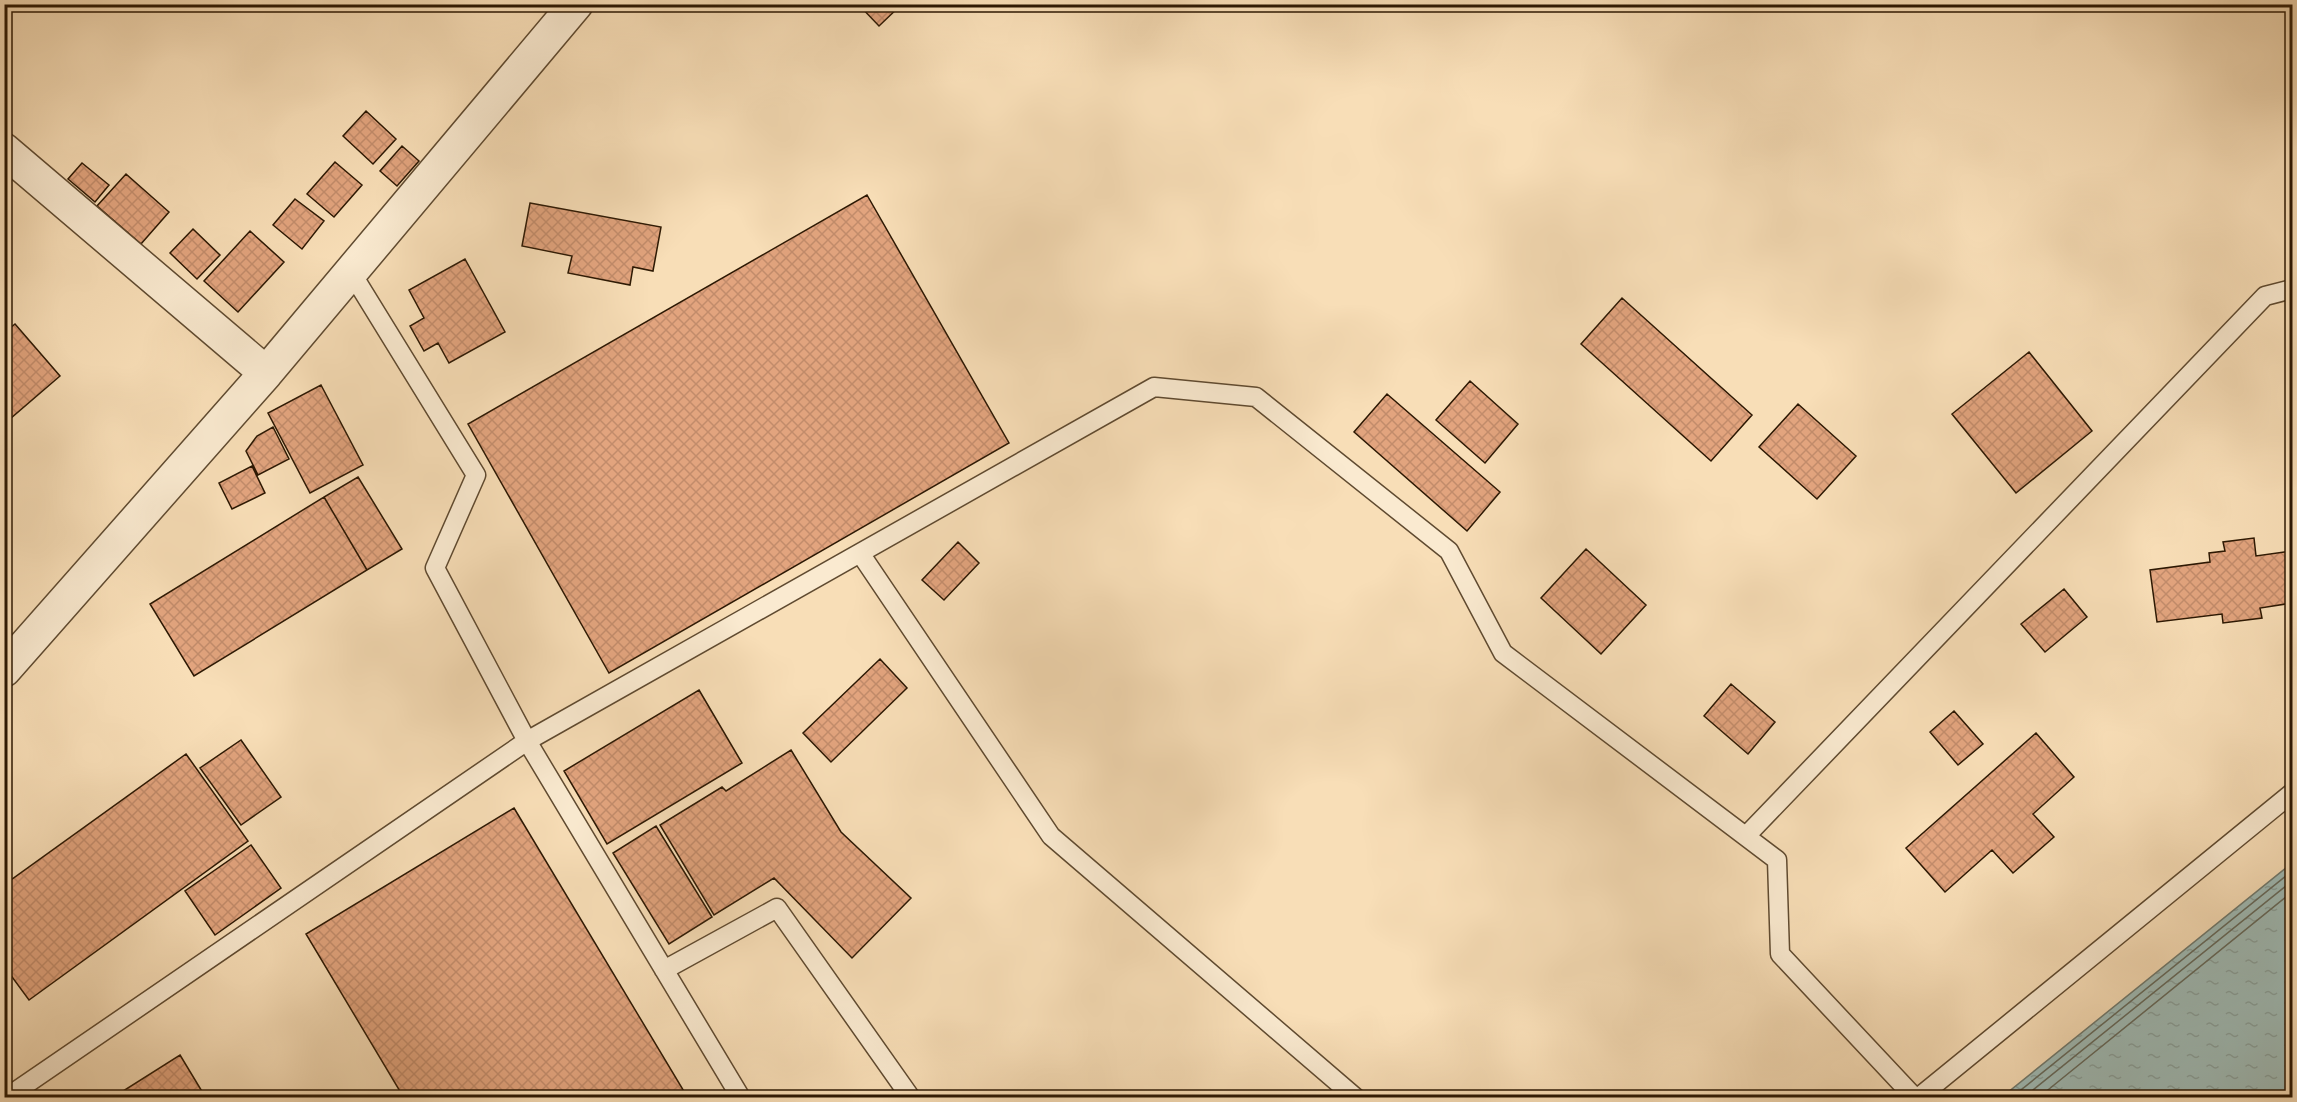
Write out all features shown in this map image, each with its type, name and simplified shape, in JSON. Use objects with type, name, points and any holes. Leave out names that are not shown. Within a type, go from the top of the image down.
[{"type":"street","points":[[4,670],[266,373],[576,4]]},
{"type":"street","points":[[4,150],[266,373]]},
{"type":"lane","points":[[351,272],[476,475],[435,568],[527,741],[741,1098]]},
{"type":"lane","points":[[1746,836],[2265,296],[2292,289]]},
{"type":"lane","points":[[6,1098],[527,741],[1154,387],[1256,397],[1449,551],[1503,653],[1777,860],[1780,954],[1916,1098],[2292,793]]},
{"type":"lane","points":[[860,553],[1051,836],[1356,1098]]},
{"type":"lane","points":[[664,970],[777,908],[911,1098]]},
{"type":"water","points":[[2292,863],[2292,1097],[2002,1097]]},
{"type":"building","points":[[858,4],[902,4],[879,26]]},
{"type":"building","points":[[366,111],[396,139],[373,164],[343,136]]},
{"type":"building","points":[[402,146],[419,161],[397,186],[380,171]]},
{"type":"building","points":[[335,162],[362,185],[334,217],[307,194]]},
{"type":"building","points":[[82,163],[109,185],[95,202],[68,179]]},
{"type":"building","points":[[126,174],[169,212],[141,244],[97,206]]},
{"type":"building","points":[[867,195],[1009,443],[609,673],[468,424]]},
{"type":"building","points":[[295,199],[324,221],[302,249],[273,225]]},
{"type":"building","points":[[530,203],[661,227],[653,271],[633,267],[630,285],[568,273],[572,256],[522,246]]},
{"type":"building","points":[[193,229],[220,255],[197,279],[170,253]]},
{"type":"building","points":[[250,231],[284,262],[238,312],[204,281]]},
{"type":"building","points":[[465,259],[505,332],[449,363],[438,343],[424,351],[410,326],[424,318],[409,290]]},
{"type":"building","points":[[1622,298],[1752,415],[1711,461],[1581,344]]},
{"type":"building","points":[[15,324],[60,376],[4,424],[4,333]]},
{"type":"building","points":[[2029,352],[2092,431],[2016,493],[1952,414]]},
{"type":"building","points":[[1470,381],[1518,424],[1485,463],[1436,420]]},
{"type":"building","points":[[321,385],[363,465],[310,493],[268,413]]},
{"type":"building","points":[[1387,394],[1500,492],[1467,531],[1354,432]]},
{"type":"building","points":[[1798,404],[1856,456],[1817,499],[1759,447]]},
{"type":"building","points":[[273,427],[289,459],[258,475],[246,451],[257,436]]},
{"type":"building","points":[[252,466],[265,493],[232,509],[219,483]]},
{"type":"building","points":[[358,477],[402,549],[367,570],[324,497]]},
{"type":"building","points":[[324,497],[367,570],[194,676],[150,604]]},
{"type":"building","points":[[2254,538],[2256,556],[2292,551],[2292,603],[2260,608],[2262,618],[2223,623],[2222,614],[2157,622],[2150,570],[2210,562],[2209,553],[2225,551],[2223,542]]},
{"type":"building","points":[[958,542],[979,563],[944,600],[922,580]]},
{"type":"building","points":[[1586,549],[1646,605],[1601,654],[1541,598]]},
{"type":"building","points":[[2064,589],[2087,617],[2045,652],[2021,624]]},
{"type":"building","points":[[880,659],[907,688],[831,762],[803,733]]},
{"type":"building","points":[[1731,684],[1775,722],[1748,754],[1704,716]]},
{"type":"building","points":[[699,690],[742,763],[607,844],[564,771]]},
{"type":"building","points":[[1954,711],[1983,744],[1958,765],[1930,732]]},
{"type":"building","points":[[2036,733],[2074,777],[2033,814],[2054,837],[2013,873],[1992,850],[1945,892],[1906,848]]},
{"type":"building","points":[[241,740],[281,797],[241,825],[200,768]]},
{"type":"building","points":[[791,750],[841,832],[911,898],[852,958],[774,878],[714,915],[660,825],[722,787],[726,791]]},
{"type":"building","points":[[186,754],[248,841],[29,1000],[4,966],[4,885]]},
{"type":"building","points":[[514,808],[688,1098],[404,1098],[306,934]]},
{"type":"building","points":[[656,826],[712,917],[669,944],[613,853]]},
{"type":"building","points":[[251,845],[281,888],[215,935],[185,891]]},
{"type":"building","points":[[180,1055],[206,1098],[112,1098]]}]
